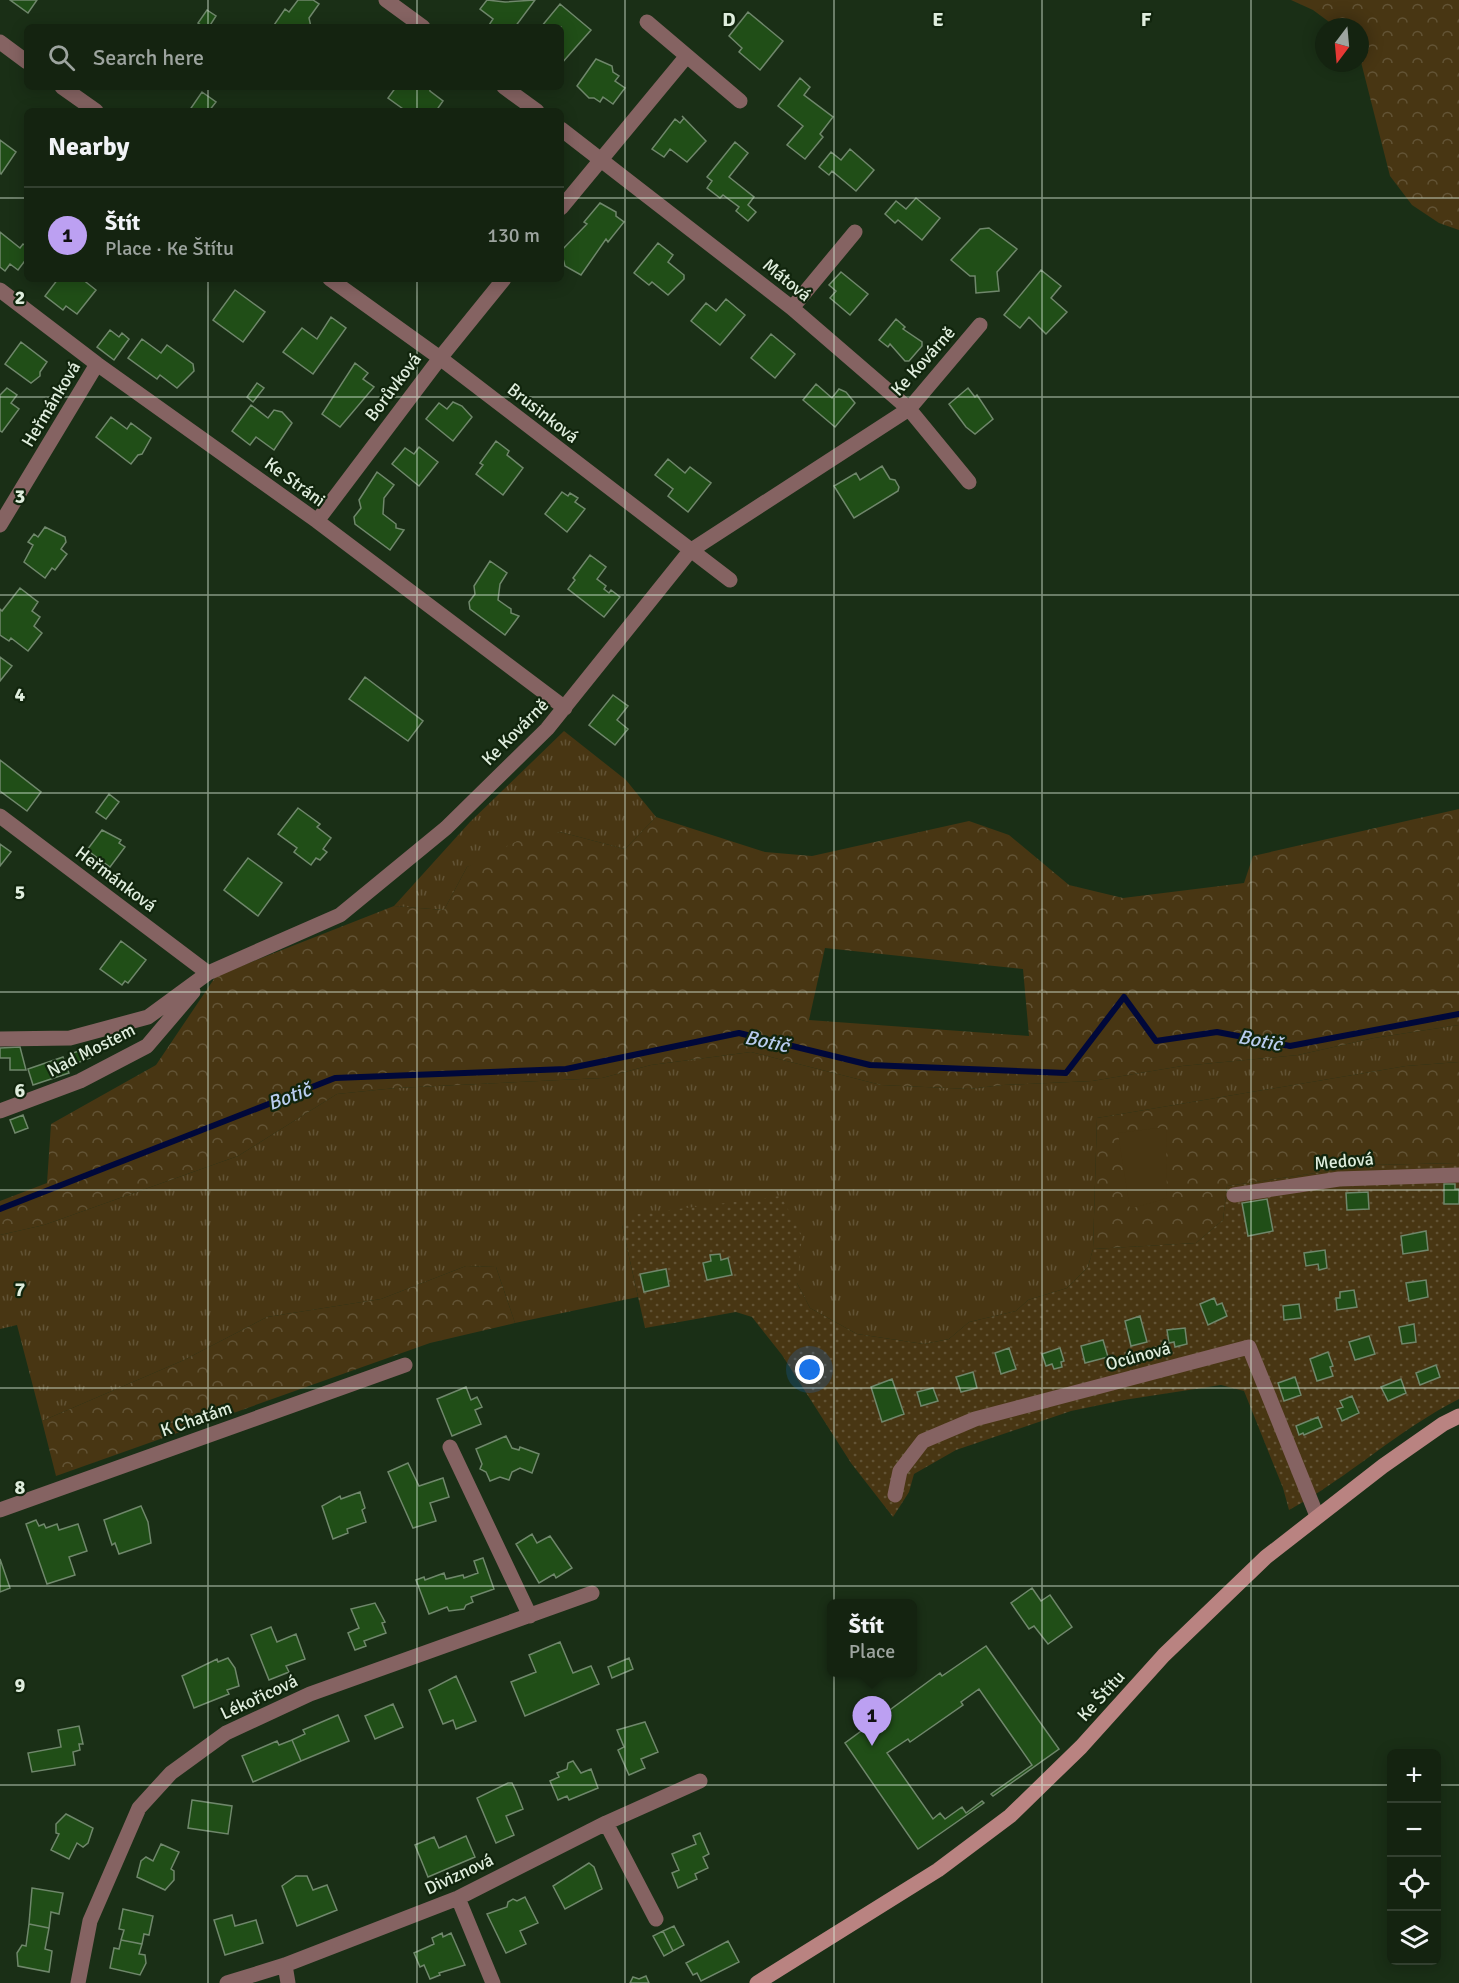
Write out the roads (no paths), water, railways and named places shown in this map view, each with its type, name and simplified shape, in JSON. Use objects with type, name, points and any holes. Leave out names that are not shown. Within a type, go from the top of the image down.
[{"type":"street","points":[[386,0],[419,24]]},
{"type":"street","points":[[647,22],[740,100]]},
{"type":"street","points":[[0,42],[24,60]]},
{"type":"street","points":[[564,204],[686,57]]},
{"type":"street","points":[[66,90],[92,108]]},
{"type":"street","points":[[508,90],[533,108]]},
{"type":"street","name":"Mátová","points":[[564,131],[792,308],[909,409],[969,482]]},
{"type":"street","points":[[792,308],[855,232]]},
{"type":"street","name":"Brusinková","points":[[334,282],[440,358],[730,580]]},
{"type":"street","name":"Borůvková","points":[[317,521],[440,358],[502,282]]},
{"type":"street","name":"Ke Stráni","points":[[0,290],[97,364],[317,521],[565,708]]},
{"type":"street","name":"Ke Kovárně","points":[[0,1039],[70,1038],[148,1017],[208,973],[340,915],[446,828],[565,708],[690,551],[909,409],[980,325]]},
{"type":"street","name":"Heřmánková","points":[[0,525],[97,364]]},
{"type":"street","name":"Heřmánková","points":[[0,816],[208,973]]},
{"type":"street","name":"Nad Mostem","points":[[0,1111],[80,1081],[147,1046],[208,973]]},
{"type":"street","name":"Medová","points":[[1234,1195],[1339,1179],[1459,1175]]},
{"type":"street","name":"Ocúnová","points":[[895,1494],[900,1471],[922,1441],[975,1419],[1249,1347],[1317,1516]]},
{"type":"street","name":"K Chatám","points":[[0,1510],[405,1365]]},
{"type":"street","name":"Ke Štítu","points":[[757,1983],[938,1870],[1010,1816],[1081,1747],[1164,1654],[1266,1557],[1317,1516],[1443,1424],[1459,1416]]},
{"type":"street","points":[[450,1447],[530,1616]]},
{"type":"street","name":"Lékořicová","points":[[78,1983],[90,1921],[139,1808],[171,1773],[226,1732],[310,1694],[591,1593]]},
{"type":"street","name":"Diviznová","points":[[227,1983],[285,1965],[458,1898],[606,1823],[700,1781]]},
{"type":"street","points":[[606,1823],[656,1919]]},
{"type":"street","points":[[458,1898],[493,1983]]},
{"type":"street","points":[[285,1965],[288,1983]]},
{"type":"waterway","name":"Botič","points":[[0,1209],[335,1078],[566,1069],[739,1033],[870,1065],[1066,1073],[1124,997],[1156,1041],[1217,1032],[1290,1046],[1459,1014]]},
{"type":"place","name":"Štít","points":[[872,1746]]}]
